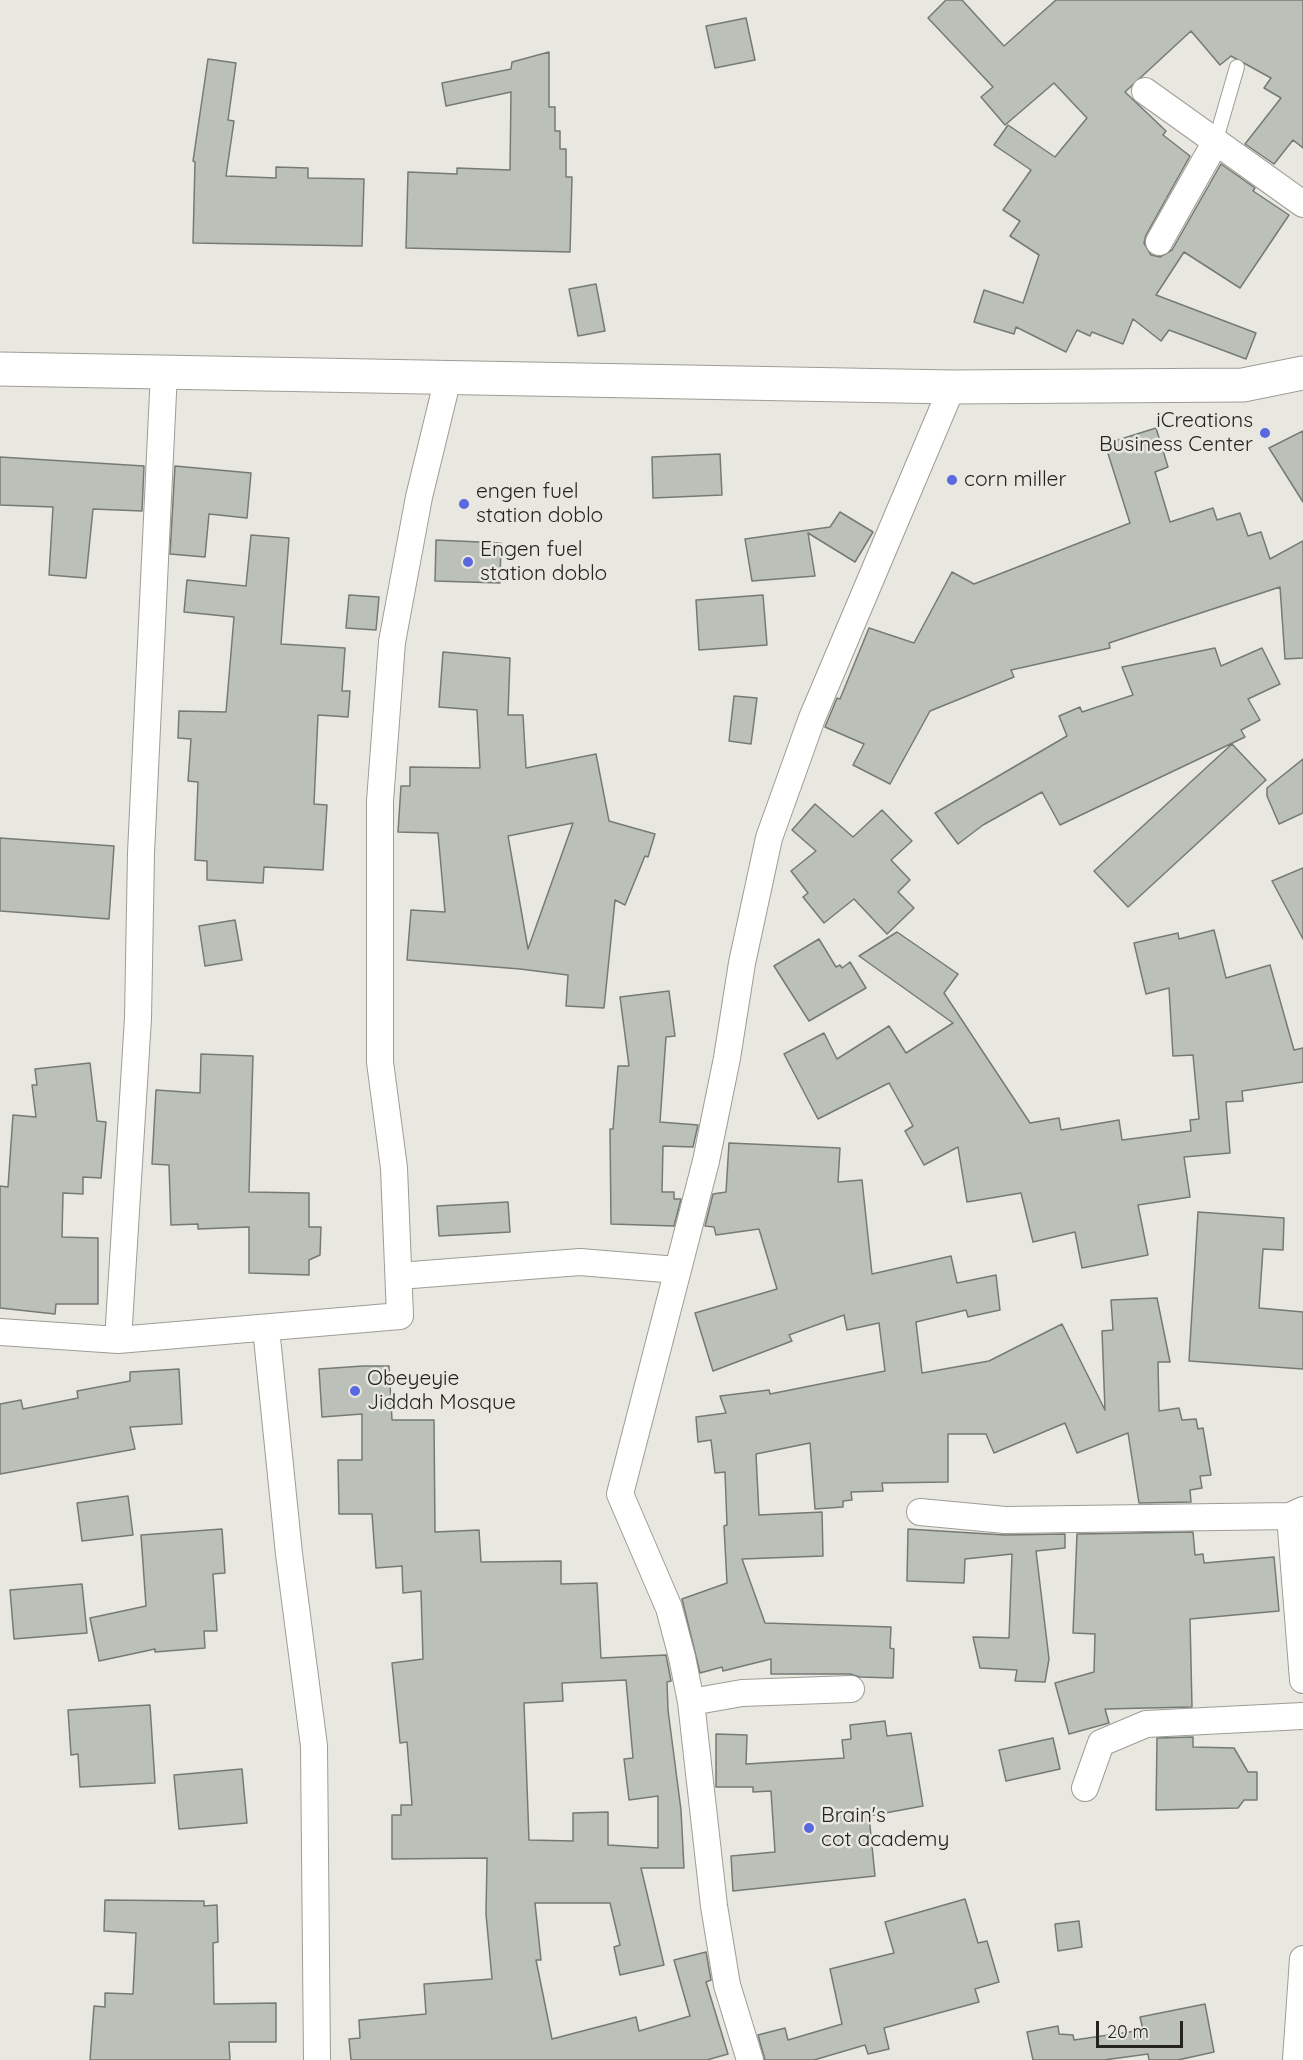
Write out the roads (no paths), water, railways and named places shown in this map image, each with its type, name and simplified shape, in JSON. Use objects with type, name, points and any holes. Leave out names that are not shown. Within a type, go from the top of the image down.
[{"type":"main road","points":[[0,369],[952,387],[1243,385],[1303,373]]},
{"type":"street","points":[[1145,91],[1215,144],[1303,204]]},
{"type":"street","points":[[1159,242],[1215,144]]},
{"type":"street","points":[[118,1340],[138,1018],[141,842],[164,372]]},
{"type":"street","points":[[0,1332],[118,1340],[400,1317],[394,1168],[380,1062],[380,801],[392,642],[419,497],[448,378]]},
{"type":"street","points":[[750,2060],[727,1985],[714,1906],[691,1702],[669,1608],[620,1494],[706,1161],[727,1058],[742,963],[770,838],[812,718],[952,387]]},
{"type":"street","points":[[399,1276],[580,1262],[677,1270]]},
{"type":"street","points":[[266,1328],[289,1554],[314,1746],[317,2060]]},
{"type":"street","points":[[920,1512],[1005,1520],[1297,1513],[1303,1680]]},
{"type":"street","points":[[691,1702],[742,1693],[851,1689]]},
{"type":"street","points":[[1085,1788],[1101,1743],[1146,1724],[1303,1716]]},
{"type":"street","points":[[1296,2060],[1303,1959]]},
{"type":"lane","points":[[1215,144],[1237,67]]},
{"type":"place","name":"iCreations Business Center","points":[[1265,433]]},
{"type":"place","name":"corn miller","points":[[952,480]]},
{"type":"place","name":"engen fuel station doblo","points":[[464,504]]},
{"type":"place","name":"Engen fuel station doblo","points":[[468,562]]},
{"type":"place","name":"Obeyeyie Jiddah Mosque","points":[[355,1391]]},
{"type":"place","name":"Brain's cot academy","points":[[809,1828]]}]
